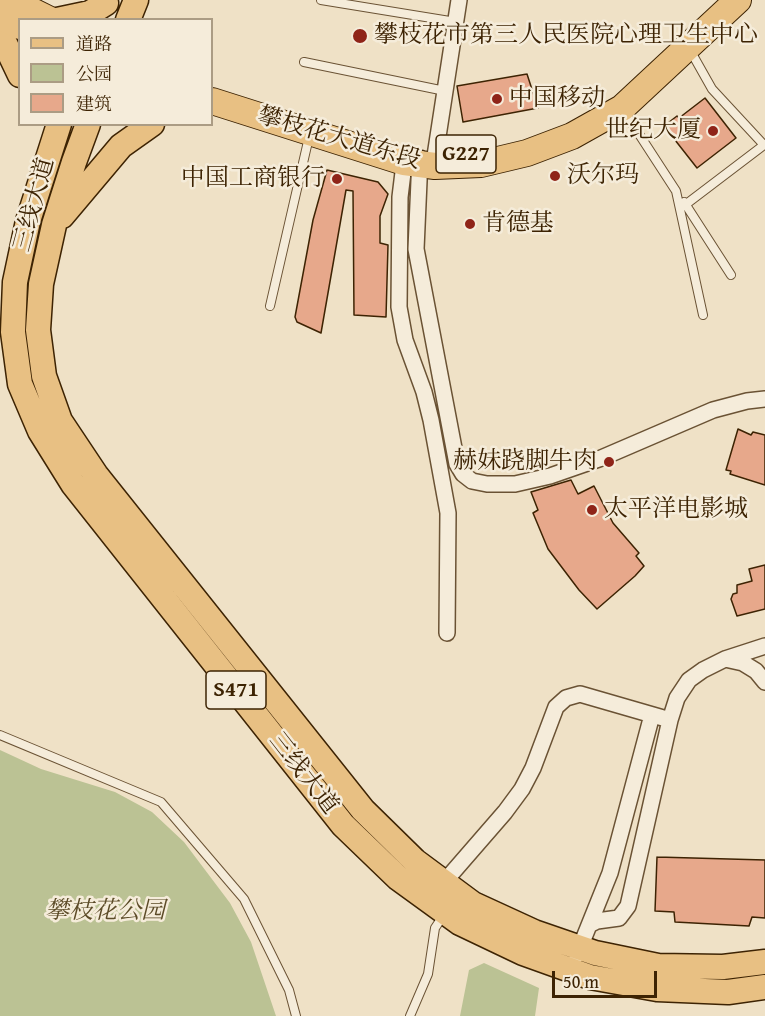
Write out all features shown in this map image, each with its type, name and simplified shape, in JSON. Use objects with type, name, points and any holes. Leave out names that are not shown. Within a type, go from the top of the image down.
[{"type":"highway","points":[[10,0],[46,18]]},
{"type":"highway","name":"攀枝花大道东段","points":[[213,101],[312,126],[417,157],[482,153],[528,142],[572,126],[620,104],[685,43],[726,0]]},
{"type":"highway","points":[[0,17],[18,25]]},
{"type":"highway","name":"攀枝花大道东段","points":[[213,87],[312,126]]},
{"type":"main road","points":[[129,18],[138,0]]},
{"type":"main road","points":[[138,0],[140,18]]},
{"type":"main road","points":[[66,18],[90,13],[104,7]]},
{"type":"main road","points":[[0,33],[18,71]]},
{"type":"main road","name":"三线大道","points":[[87,126],[54,225],[41,284],[38,330],[44,376],[60,421],[96,476],[363,810],[415,861],[460,923],[523,953],[590,976],[657,989],[728,992],[765,987]]},
{"type":"main road","points":[[54,225],[121,146],[149,126]]},
{"type":"main road","name":"三线大道","points":[[51,131],[15,282],[13,332],[20,384],[40,431],[73,484],[344,825],[398,878],[440,898],[473,904],[534,932],[595,953],[658,966],[723,967],[765,962]]},
{"type":"street","points":[[447,633],[448,513],[431,420],[424,392],[405,340],[399,307],[400,197],[445,91],[459,0]]},
{"type":"street","points":[[417,157],[416,249],[457,464],[463,474],[472,481],[487,484],[515,484],[550,476],[599,459],[713,410],[765,399]]},
{"type":"street","points":[[589,925],[597,921],[619,918],[628,906],[677,698],[689,680],[703,670],[725,659],[765,646]]},
{"type":"street","points":[[725,659],[743,663],[756,671],[765,682]]},
{"type":"street","points":[[440,898],[522,789],[533,768],[556,707],[566,698],[580,694],[670,720]]},
{"type":"street","points":[[571,970],[610,873],[652,715]]},
{"type":"lane","points":[[321,0],[456,22]]},
{"type":"lane","points":[[685,43],[712,88],[764,145],[686,205]]},
{"type":"lane","points":[[304,62],[445,91]]},
{"type":"lane","points":[[620,104],[731,275]]},
{"type":"lane","points":[[270,306],[312,126]]},
{"type":"lane","points":[[676,191],[703,315]]},
{"type":"lane","points":[[0,735],[161,802],[244,899],[289,990],[296,1016]]},
{"type":"lane","points":[[410,1016],[428,974],[440,898]]},
{"type":"green space","name":"攀枝花公园","points":[[0,750],[41,769],[115,792],[152,812],[184,842],[230,903],[251,942],[276,1016],[0,1016]]},
{"type":"green space","points":[[484,963],[539,988],[535,1016],[460,1016],[469,970]]},
{"type":"building","name":"中国移动","points":[[527,74],[538,108],[463,122],[457,86]]},
{"type":"building","name":"世纪大厦","points":[[705,98],[736,138],[697,168],[664,126],[677,116],[679,118]]},
{"type":"building","points":[[327,170],[378,182],[388,194],[380,216],[380,243],[388,245],[386,317],[354,315],[353,191],[346,190],[321,333],[297,322],[295,317],[313,220]]},
{"type":"building","points":[[738,429],[751,435],[753,432],[765,435],[765,485],[730,474],[731,471],[726,470]]},
{"type":"building","points":[[571,480],[578,494],[594,486],[613,523],[639,553],[636,556],[644,566],[597,609],[579,590],[548,549],[533,513],[538,510],[531,492]]},
{"type":"building","points":[[765,565],[765,609],[737,616],[731,599],[733,594],[737,593],[737,585],[752,581],[749,569]]},
{"type":"building","points":[[657,857],[765,860],[765,918],[752,917],[749,926],[675,922],[674,912],[655,911]]},
{"type":"place","name":"攀枝花市第三人民医院心理卫生中心","points":[[360,36]]},
{"type":"place","name":"中国移动","points":[[497,99]]},
{"type":"place","name":"世纪大厦","points":[[713,131]]},
{"type":"place","name":"沃尔玛","points":[[555,176]]},
{"type":"place","name":"中国工商银行","points":[[337,179]]},
{"type":"place","name":"肯德基","points":[[470,224]]},
{"type":"place","name":"赫妹跷脚牛肉","points":[[609,462]]},
{"type":"place","name":"太平洋电影城","points":[[592,510]]}]
